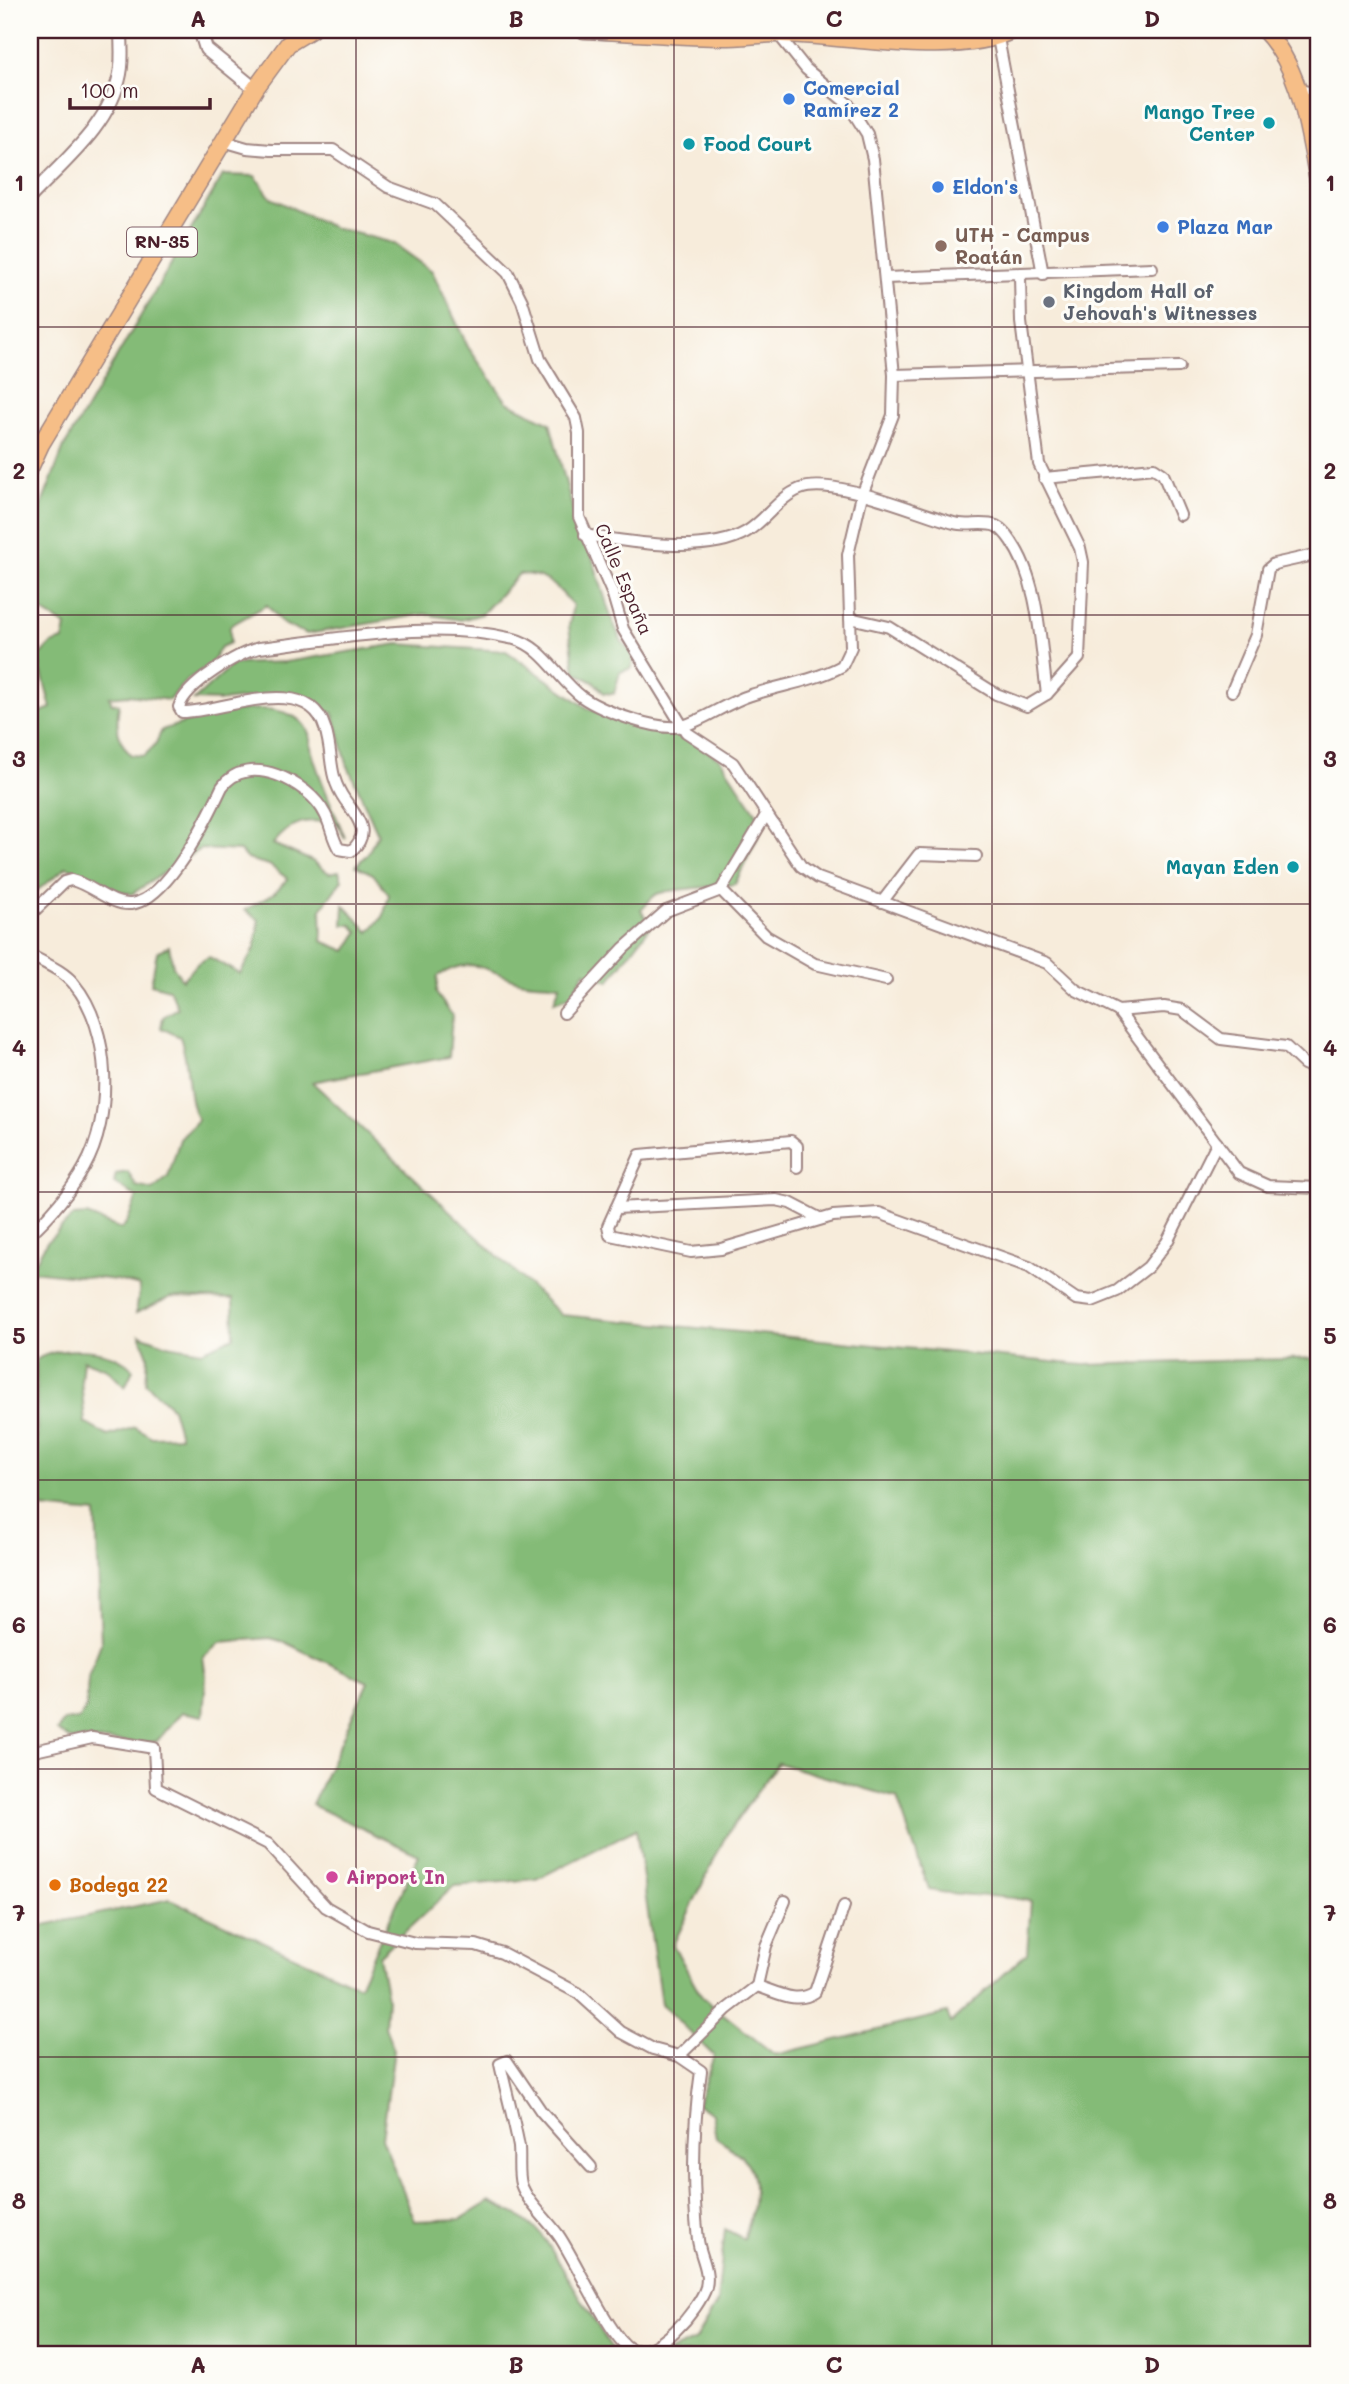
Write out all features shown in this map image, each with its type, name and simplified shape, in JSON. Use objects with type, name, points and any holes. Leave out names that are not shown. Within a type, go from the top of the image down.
[{"type":"main road","name":"RN-35","points":[[30,468],[41,444],[255,89],[288,44],[311,30]]},
{"type":"main road","points":[[584,30],[718,38],[778,34],[945,44],[1005,34]]},
{"type":"main road","points":[[1265,30],[1288,63],[1298,90],[1319,185]]},
{"type":"street","points":[[30,197],[95,128],[106,112],[121,70],[121,30]]},
{"type":"street","points":[[200,30],[206,49],[255,89]]},
{"type":"street","points":[[30,915],[64,882],[71,880],[120,903],[132,904],[155,892],[188,851],[229,777],[239,772],[276,773],[320,806],[339,849],[351,850],[358,844],[363,833],[362,824],[334,785],[326,728],[319,714],[307,704],[268,698],[182,712],[179,707],[187,694],[240,653],[411,633],[455,631],[504,637],[530,646],[580,695],[608,712],[681,726],[750,695],[802,681],[842,666],[851,647],[848,555],[862,495],[893,415],[894,375],[873,159],[867,134],[848,104],[806,69],[778,34]]},
{"type":"street","points":[[1005,34],[1042,274]]},
{"type":"street","points":[[1298,90],[1319,94]]},
{"type":"street","name":"Calle España","points":[[223,141],[247,148],[271,150],[333,150],[388,187],[435,204],[508,273],[522,301],[540,359],[576,418],[579,433],[579,517],[584,535],[613,595],[623,629],[681,726]]},
{"type":"street","points":[[885,278],[1152,268]]},
{"type":"street","points":[[850,618],[889,627],[996,694],[1027,706],[1047,694],[1079,658],[1083,562],[1080,548],[1039,464],[1021,322],[1020,275]]},
{"type":"street","points":[[894,375],[1179,367]]},
{"type":"street","points":[[1044,478],[1154,468],[1163,474],[1180,515]]},
{"type":"street","points":[[584,535],[625,542],[700,544],[729,541],[748,531],[800,489],[815,487],[903,504],[954,523],[995,526],[1004,532],[1022,560],[1030,582],[1047,694]]},
{"type":"street","points":[[1232,691],[1256,635],[1268,569],[1274,564],[1319,554]]},
{"type":"street","points":[[681,726],[692,738],[733,763],[802,866],[818,878],[1047,962],[1076,990],[1118,1011],[1239,1173],[1268,1186],[1319,1188]]},
{"type":"street","points":[[564,1013],[624,948],[666,911],[721,890],[766,815]]},
{"type":"street","points":[[882,902],[919,854],[976,856]]},
{"type":"street","points":[[721,890],[766,936],[815,964],[886,980]]},
{"type":"street","points":[[30,955],[73,981],[89,1003],[98,1028],[105,1074],[100,1121],[85,1166],[60,1201],[30,1234]]},
{"type":"street","points":[[1118,1011],[1164,1007],[1182,1010],[1221,1039],[1286,1047],[1304,1064],[1319,1070]]},
{"type":"street","points":[[797,1167],[797,1146],[791,1141],[640,1155],[608,1226],[610,1234],[691,1252],[720,1249],[819,1219],[879,1213],[1029,1267],[1076,1299],[1092,1301],[1117,1291],[1154,1259],[1167,1242],[1217,1143]]},
{"type":"street","points":[[616,1208],[776,1200],[790,1203],[819,1219]]},
{"type":"street","points":[[30,1752],[92,1738],[154,1748],[156,1788],[268,1844],[326,1907],[368,1931],[415,1943],[475,1945],[502,1952],[578,1993],[621,2032],[653,2049],[678,2056],[701,2071],[695,2109],[696,2193],[698,2244],[706,2265],[706,2286],[698,2305],[671,2335],[651,2348],[639,2351],[629,2347],[608,2320],[559,2236],[521,2185],[519,2148],[500,2064],[507,2061],[541,2111],[591,2167]]},
{"type":"street","points":[[678,2056],[727,2009],[757,1986],[766,1946],[785,1901]]},
{"type":"street","points":[[757,1986],[795,1999],[806,1998],[815,1992],[844,1906]]},
{"type":"green space","points":[[223,175],[255,176],[271,198],[332,227],[393,243],[432,271],[468,347],[507,402],[550,423],[576,521],[588,544],[612,620],[622,642],[633,654],[632,668],[620,672],[614,694],[604,693],[595,683],[575,672],[569,626],[573,605],[543,578],[519,574],[482,614],[461,620],[425,614],[307,634],[283,624],[267,605],[230,626],[230,643],[221,647],[209,667],[188,679],[169,700],[128,695],[109,697],[112,703],[119,704],[118,731],[122,744],[131,755],[144,756],[155,745],[162,730],[217,714],[261,709],[281,711],[297,718],[310,736],[311,750],[319,774],[345,838],[337,823],[309,821],[294,825],[273,844],[312,861],[329,873],[339,871],[342,880],[321,909],[322,941],[346,951],[358,932],[352,925],[343,925],[344,905],[369,932],[383,917],[389,895],[373,874],[356,866],[368,853],[378,834],[347,764],[333,713],[285,694],[222,701],[194,700],[233,664],[285,662],[398,644],[506,651],[589,709],[691,740],[720,759],[764,824],[735,884],[675,890],[655,895],[641,910],[651,926],[609,981],[585,972],[571,996],[554,1002],[560,985],[521,981],[477,966],[459,966],[449,970],[438,976],[436,993],[452,1015],[449,1057],[312,1082],[561,1315],[1084,1365],[1319,1358],[1319,2354],[665,2354],[695,2340],[717,2303],[725,2229],[744,2239],[751,2213],[754,2185],[747,2163],[716,2138],[712,2114],[697,2104],[714,2056],[661,2004],[636,1829],[537,1879],[454,1886],[379,1956],[387,1998],[385,2027],[394,2050],[382,2138],[415,2221],[461,2219],[489,2202],[516,2214],[541,2233],[615,2354],[30,2354],[30,1928],[170,1899],[359,1986],[419,1855],[312,1805],[368,1682],[284,1642],[270,1638],[220,1642],[203,1658],[206,1677],[203,1716],[182,1712],[157,1741],[145,1743],[70,1739],[57,1731],[64,1721],[79,1719],[86,1708],[88,1677],[101,1643],[96,1513],[30,1507],[30,1479],[37,1451],[36,1360],[46,1355],[73,1350],[114,1356],[133,1370],[125,1387],[107,1369],[83,1360],[81,1380],[85,1423],[108,1436],[135,1427],[152,1437],[180,1436],[172,1408],[146,1383],[148,1356],[140,1335],[168,1345],[202,1351],[234,1337],[233,1299],[171,1297],[136,1313],[140,1286],[117,1280],[30,1271],[46,1243],[73,1216],[87,1215],[121,1229],[127,1222],[137,1197],[114,1183],[116,1174],[128,1172],[136,1186],[153,1190],[168,1177],[180,1139],[198,1120],[191,1101],[186,1059],[180,1037],[161,1028],[163,1017],[178,1008],[169,989],[151,984],[157,952],[169,946],[173,966],[182,980],[197,964],[209,957],[240,974],[255,948],[259,920],[245,910],[273,894],[288,879],[269,865],[247,859],[240,851],[200,849],[132,894],[120,892],[67,867],[30,896],[31,716],[51,708],[38,658],[51,644],[63,640],[66,626],[30,604],[37,517],[64,447]],"holes":[[[778,1763],[897,1798],[929,1890],[1031,1901],[1027,1953],[951,2023],[947,2013],[775,2055],[702,1997],[673,1945],[725,1837]]]},
{"type":"place","name":"Comercial Ramírez 2","points":[[789,99]]},
{"type":"place","name":"Mango Tree Center","points":[[1269,123]]},
{"type":"place","name":"Food Court","points":[[689,144]]},
{"type":"place","name":"Eldon's","points":[[938,187]]},
{"type":"place","name":"Plaza Mar","points":[[1163,227]]},
{"type":"place","name":"UTH - Campus Roatán","points":[[941,246]]},
{"type":"place","name":"Kingdom Hall of Jehovah's Witnesses","points":[[1049,302]]},
{"type":"place","name":"Mayan Eden","points":[[1293,867]]},
{"type":"place","name":"Airport In","points":[[332,1877]]},
{"type":"place","name":"Bodega 22","points":[[55,1885]]}]
